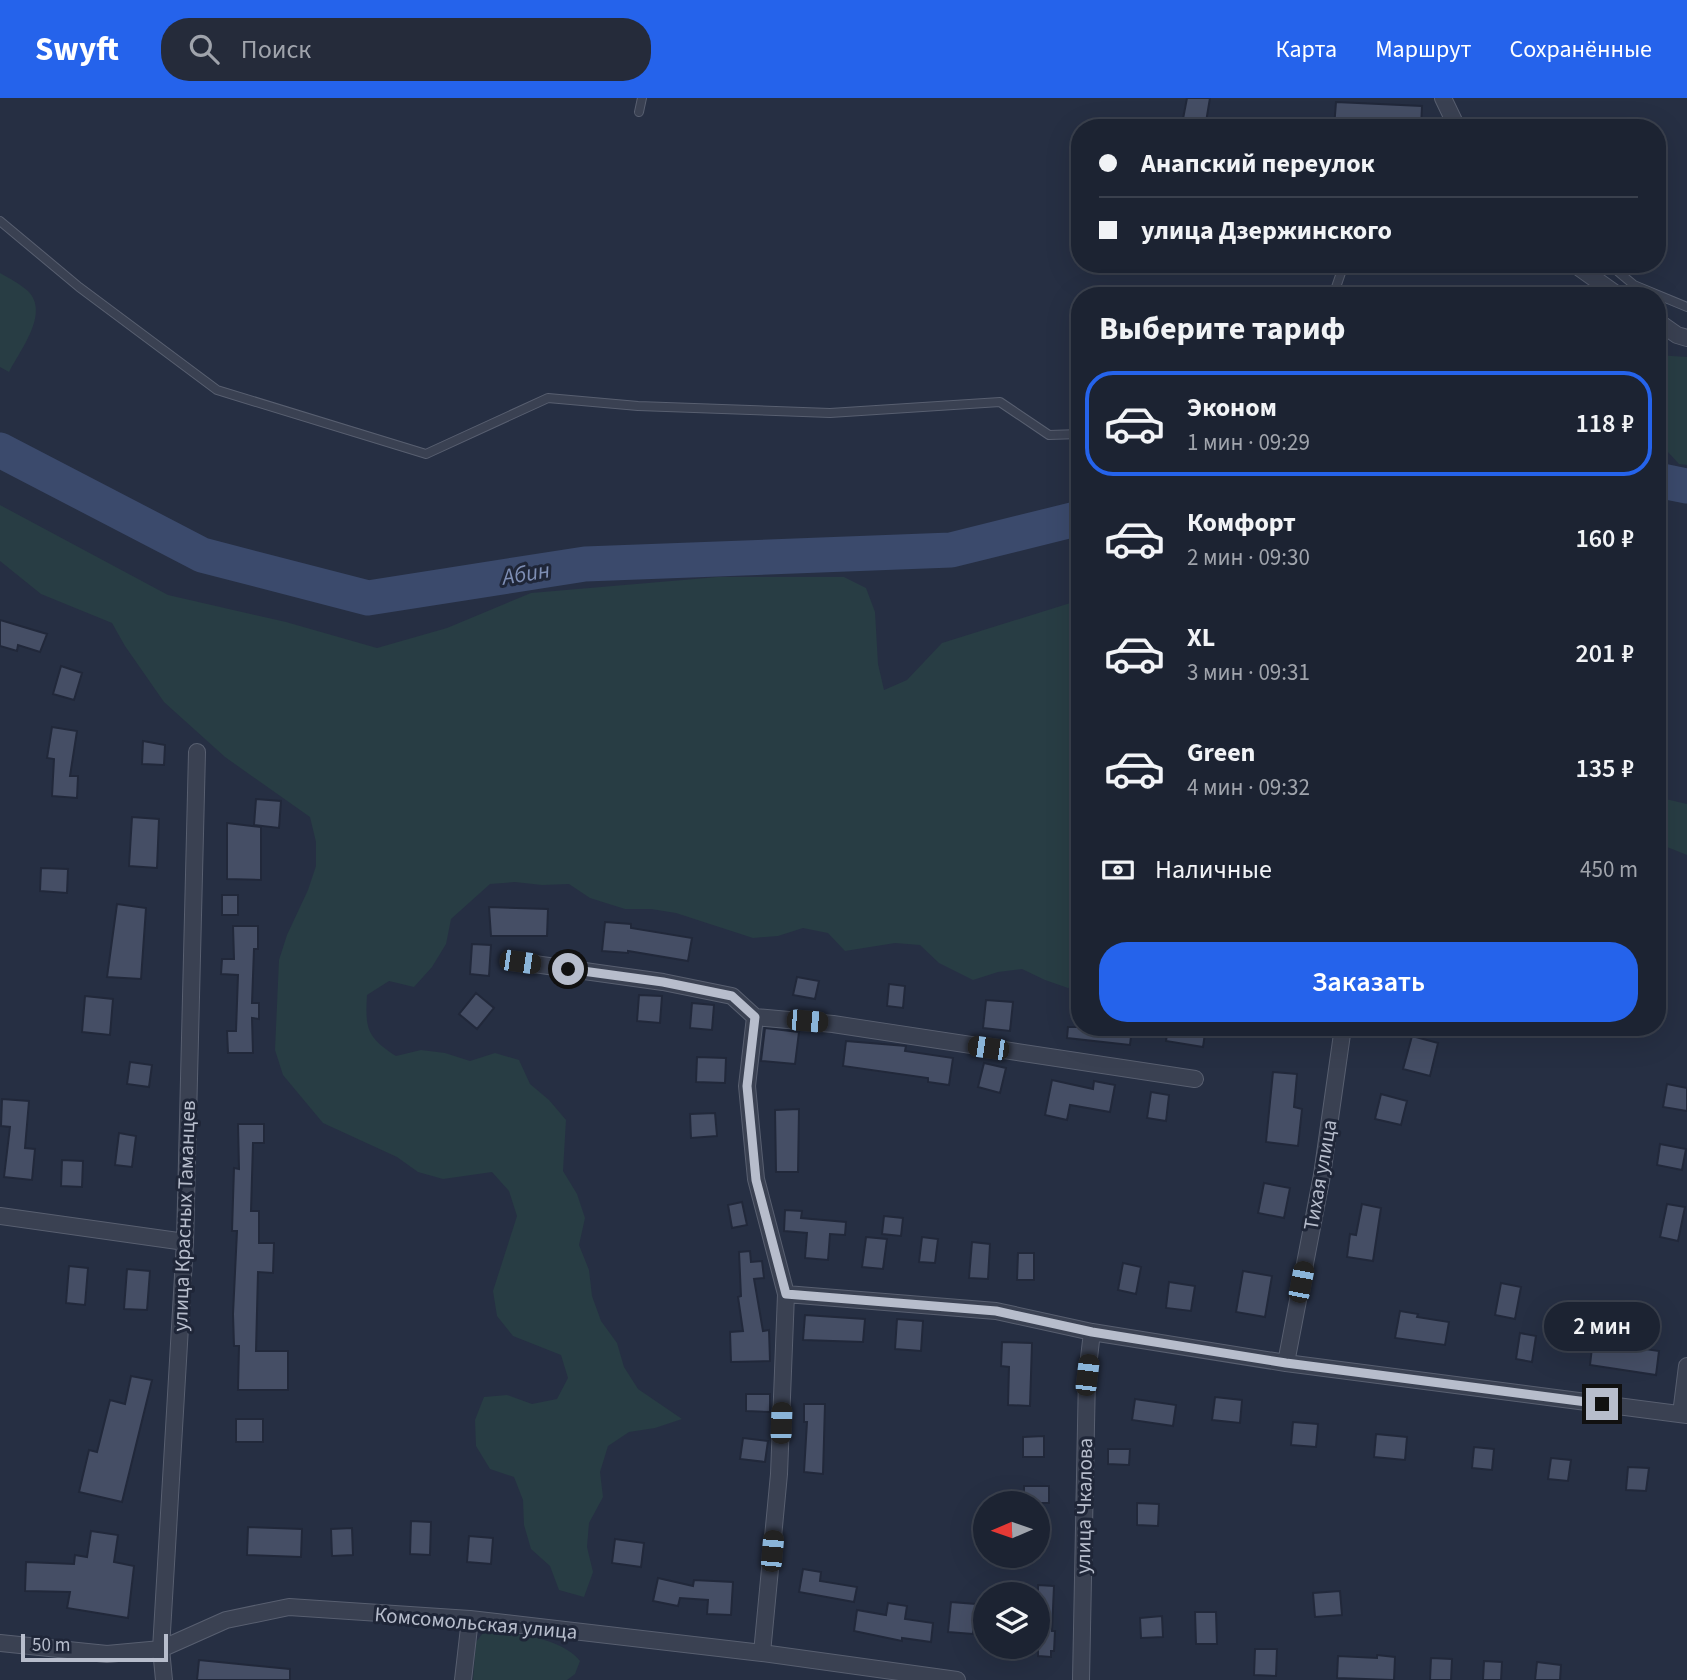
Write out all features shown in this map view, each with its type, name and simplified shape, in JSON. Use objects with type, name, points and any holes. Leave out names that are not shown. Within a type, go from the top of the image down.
[{"type":"street","points":[[1443,98],[1454,119]]},
{"type":"street","points":[[1587,273],[1606,287]]},
{"type":"street","points":[[1666,327],[1687,338]]},
{"type":"street","name":"улица Красных Таманцев","points":[[163,1680],[161,1649],[185,1242],[197,752]]},
{"type":"street","points":[[520,962],[663,982],[732,996],[755,1017],[833,1024],[1195,1079]]},
{"type":"street","points":[[755,1017],[747,1086],[756,1180],[786,1294],[779,1474],[762,1653]]},
{"type":"street","name":"Тихая улица","points":[[1286,1363],[1322,1174],[1342,1036]]},
{"type":"street","points":[[0,1216],[185,1242]]},
{"type":"street","points":[[786,1294],[996,1311],[1092,1332],[1286,1363],[1684,1414],[1687,1366]]},
{"type":"street","name":"улица Чкалова","points":[[1081,1680],[1087,1375],[1092,1332]]},
{"type":"street","name":"Комсомольская улица","points":[[0,1643],[107,1654],[161,1649],[226,1620],[289,1607],[470,1619],[762,1653],[957,1680]]},
{"type":"street","points":[[463,1680],[470,1619]]},
{"type":"lane","points":[[639,112],[642,98]]},
{"type":"lane","points":[[0,221],[79,287],[217,390],[426,454],[548,398],[638,406],[830,413],[1000,402],[1049,435],[1071,434]]},
{"type":"lane","points":[[1620,273],[1639,287]]},
{"type":"lane","points":[[1666,298],[1687,307]]},
{"type":"shaded area","points":[[0,273],[28,291],[36,310],[31,332],[9,372],[0,367]]},
{"type":"shaded area","points":[[1666,356],[1687,357],[1687,465],[1679,464],[1666,450]]},
{"type":"shaded area","points":[[0,505],[168,595],[286,622],[377,648],[447,628],[531,593],[718,577],[844,577],[866,588],[875,612],[878,664],[884,690],[907,680],[942,643],[1071,603],[1071,987],[1045,980],[1022,969],[998,972],[973,980],[939,963],[920,945],[895,943],[845,951],[828,933],[803,928],[778,936],[753,938],[676,913],[625,909],[590,898],[569,884],[515,882],[490,884],[451,919],[446,944],[432,967],[414,987],[389,981],[367,995],[370,1031],[379,1043],[396,1056],[421,1050],[445,1053],[470,1061],[495,1053],[519,1060],[530,1084],[549,1100],[566,1120],[563,1171],[577,1194],[585,1218],[579,1245],[589,1270],[592,1296],[601,1321],[617,1343],[624,1367],[638,1389],[682,1419],[655,1428],[629,1432],[608,1446],[600,1472],[603,1497],[589,1523],[587,1547],[593,1572],[584,1597],[559,1590],[550,1566],[531,1549],[524,1525],[523,1500],[514,1477],[490,1469],[476,1446],[475,1420],[484,1397],[507,1395],[532,1404],[557,1399],[568,1378],[561,1355],[513,1336],[497,1316],[493,1291],[517,1216],[509,1191],[492,1172],[443,1179],[418,1172],[397,1157],[323,1123],[283,1075],[275,1050],[279,960],[316,866],[316,842],[310,817],[225,757],[164,702],[112,623],[41,594],[0,561]]},
{"type":"shaded area","points":[[1666,799],[1687,804],[1687,855],[1666,847]]},
{"type":"shaded area","points":[[496,1631],[542,1639],[564,1648],[580,1661],[575,1674],[567,1680],[473,1680],[476,1642],[483,1633]]},
{"type":"building","points":[[1187,98],[1210,98],[1206,119],[1183,119]]},
{"type":"building","points":[[1336,102],[1422,106],[1421,119],[1335,119]]},
{"type":"building","points":[[0,620],[47,634],[40,652],[18,645],[17,651],[0,646]]},
{"type":"building","points":[[61,666],[82,673],[74,700],[53,694]]},
{"type":"building","points":[[52,727],[77,731],[70,776],[78,776],[77,798],[52,796],[54,759],[47,758]]},
{"type":"building","points":[[143,741],[165,745],[164,765],[142,764]]},
{"type":"building","points":[[256,799],[281,801],[279,828],[254,825]]},
{"type":"building","points":[[132,817],[159,819],[157,868],[129,866]]},
{"type":"building","points":[[227,823],[261,827],[261,880],[227,879]]},
{"type":"building","points":[[41,868],[68,869],[67,893],[40,891]]},
{"type":"building","points":[[222,895],[238,895],[238,915],[222,915]]},
{"type":"building","points":[[117,904],[146,908],[141,979],[107,977]]},
{"type":"building","points":[[489,907],[548,909],[547,936],[491,936]]},
{"type":"building","points":[[605,922],[631,924],[631,928],[692,938],[688,961],[628,951],[602,951]]},
{"type":"building","points":[[233,926],[258,926],[258,949],[254,949],[252,1003],[259,1003],[259,1019],[252,1018],[253,1053],[228,1053],[227,1031],[236,1031],[238,975],[221,974],[222,959],[234,959]]},
{"type":"building","points":[[472,944],[491,945],[489,976],[470,974]]},
{"type":"building","points":[[797,977],[819,981],[815,999],[793,995]]},
{"type":"building","points":[[889,984],[905,986],[903,1008],[887,1006]]},
{"type":"building","points":[[476,993],[494,1008],[477,1029],[459,1014]]},
{"type":"building","points":[[639,995],[662,996],[660,1023],[637,1021]]},
{"type":"building","points":[[85,996],[113,999],[110,1035],[82,1032]]},
{"type":"building","points":[[986,1000],[1013,1002],[1010,1031],[983,1028]]},
{"type":"building","points":[[692,1003],[714,1005],[712,1030],[690,1028]]},
{"type":"building","points":[[1068,1027],[1071,1027],[1071,1036],[1131,1036],[1130,1045],[1067,1038]]},
{"type":"building","points":[[765,1028],[799,1032],[795,1064],[761,1061]]},
{"type":"building","points":[[1167,1036],[1205,1036],[1203,1047],[1166,1041]]},
{"type":"building","points":[[1412,1036],[1438,1043],[1430,1076],[1403,1069]]},
{"type":"building","points":[[846,1041],[906,1046],[905,1051],[953,1058],[949,1085],[928,1082],[928,1078],[843,1066]]},
{"type":"building","points":[[697,1057],[726,1058],[725,1083],[696,1082]]},
{"type":"building","points":[[130,1062],[152,1065],[149,1087],[127,1084]]},
{"type":"building","points":[[984,1063],[1006,1068],[1000,1093],[978,1087]]},
{"type":"building","points":[[1273,1072],[1297,1074],[1294,1107],[1302,1109],[1298,1146],[1266,1142]]},
{"type":"building","points":[[1052,1080],[1093,1089],[1094,1081],[1115,1085],[1110,1112],[1070,1105],[1067,1120],[1045,1115]]},
{"type":"building","points":[[1667,1084],[1687,1088],[1687,1111],[1663,1107]]},
{"type":"building","points":[[1151,1092],[1169,1095],[1166,1121],[1147,1118]]},
{"type":"building","points":[[1381,1094],[1407,1101],[1401,1125],[1375,1119]]},
{"type":"building","points":[[2,1099],[29,1101],[25,1148],[35,1149],[32,1180],[4,1177],[10,1127],[1,1126]]},
{"type":"building","points":[[799,1109],[798,1172],[776,1172],[775,1110]]},
{"type":"building","points":[[715,1113],[717,1136],[691,1138],[690,1114]]},
{"type":"building","points":[[238,1124],[264,1124],[264,1143],[253,1143],[251,1211],[259,1211],[259,1243],[274,1243],[273,1273],[258,1272],[256,1351],[288,1351],[288,1390],[238,1390],[239,1346],[234,1346],[233,1314],[237,1231],[232,1231],[234,1168],[239,1169]]},
{"type":"building","points":[[119,1133],[136,1136],[132,1167],[115,1165]]},
{"type":"building","points":[[1660,1144],[1686,1149],[1682,1170],[1657,1165]]},
{"type":"building","points":[[62,1160],[83,1161],[82,1187],[61,1186]]},
{"type":"building","points":[[1264,1183],[1290,1188],[1284,1218],[1258,1213]]},
{"type":"building","points":[[742,1202],[747,1225],[732,1228],[728,1205]]},
{"type":"building","points":[[1362,1204],[1381,1208],[1373,1261],[1347,1257],[1350,1234],[1356,1235]]},
{"type":"building","points":[[1667,1204],[1685,1207],[1678,1241],[1660,1237]]},
{"type":"building","points":[[785,1210],[802,1211],[801,1218],[846,1222],[845,1235],[830,1234],[828,1260],[805,1258],[807,1233],[784,1231]]},
{"type":"building","points":[[884,1216],[903,1218],[901,1236],[882,1234]]},
{"type":"building","points":[[866,1237],[887,1239],[883,1269],[862,1267]]},
{"type":"building","points":[[922,1237],[938,1239],[935,1263],[919,1262]]},
{"type":"building","points":[[972,1242],[990,1244],[988,1279],[969,1278]]},
{"type":"building","points":[[750,1251],[751,1262],[762,1261],[764,1278],[754,1279],[763,1331],[769,1330],[770,1361],[731,1362],[730,1332],[743,1331],[738,1297],[741,1296],[739,1252]]},
{"type":"building","points":[[1018,1253],[1034,1253],[1034,1280],[1017,1280]]},
{"type":"building","points":[[1123,1263],[1141,1267],[1136,1294],[1118,1290]]},
{"type":"building","points":[[69,1266],[88,1268],[85,1305],[66,1303]]},
{"type":"building","points":[[127,1269],[150,1271],[147,1310],[124,1309]]},
{"type":"building","points":[[1243,1271],[1272,1276],[1265,1317],[1236,1312]]},
{"type":"building","points":[[1169,1282],[1195,1286],[1191,1311],[1166,1308]]},
{"type":"building","points":[[1501,1283],[1521,1287],[1515,1319],[1495,1315]]},
{"type":"building","points":[[1400,1311],[1418,1314],[1417,1317],[1449,1322],[1445,1345],[1395,1338]]},
{"type":"building","points":[[805,1315],[865,1319],[863,1342],[803,1340]]},
{"type":"building","points":[[897,1319],[923,1321],[921,1351],[895,1349]]},
{"type":"building","points":[[1520,1333],[1536,1336],[1532,1362],[1516,1359]]},
{"type":"building","points":[[1593,1339],[1659,1351],[1656,1375],[1590,1365]]},
{"type":"building","points":[[1002,1342],[1032,1343],[1030,1406],[1008,1405],[1009,1367],[1001,1366]]},
{"type":"building","points":[[131,1376],[152,1380],[122,1502],[79,1492],[89,1450],[97,1452],[110,1400],[125,1404]]},
{"type":"building","points":[[746,1394],[770,1394],[770,1412],[746,1411]]},
{"type":"building","points":[[1215,1397],[1242,1400],[1240,1423],[1212,1420]]},
{"type":"building","points":[[1135,1399],[1176,1405],[1173,1426],[1132,1420]]},
{"type":"building","points":[[804,1404],[825,1404],[823,1474],[804,1472],[807,1422],[804,1422]]},
{"type":"building","points":[[236,1419],[263,1419],[263,1442],[236,1442]]},
{"type":"building","points":[[1293,1422],[1318,1424],[1316,1447],[1291,1445]]},
{"type":"building","points":[[1376,1434],[1407,1437],[1405,1460],[1374,1457]]},
{"type":"building","points":[[1044,1436],[1044,1457],[1023,1457],[1023,1437]]},
{"type":"building","points":[[743,1438],[768,1441],[765,1462],[740,1459]]},
{"type":"building","points":[[1474,1447],[1494,1449],[1492,1470],[1472,1468]]},
{"type":"building","points":[[1108,1449],[1130,1449],[1129,1465],[1108,1464]]},
{"type":"building","points":[[1551,1458],[1571,1460],[1568,1481],[1548,1479]]},
{"type":"building","points":[[1628,1467],[1649,1468],[1646,1491],[1626,1490]]},
{"type":"building","points":[[1024,1486],[1049,1486],[1049,1491],[1024,1491]]},
{"type":"building","points":[[1137,1503],[1159,1504],[1158,1526],[1137,1525]]},
{"type":"building","points":[[411,1521],[431,1522],[430,1555],[410,1554]]},
{"type":"building","points":[[248,1527],[302,1529],[301,1557],[247,1555]]},
{"type":"building","points":[[352,1528],[353,1555],[332,1556],[331,1529]]},
{"type":"building","points":[[91,1531],[118,1535],[114,1562],[134,1566],[128,1618],[67,1608],[70,1592],[25,1591],[26,1562],[74,1564],[75,1555],[87,1557]]},
{"type":"building","points":[[469,1536],[493,1538],[491,1564],[467,1562]]},
{"type":"building","points":[[615,1539],[644,1543],[641,1567],[612,1563]]},
{"type":"building","points":[[803,1569],[821,1572],[820,1581],[857,1587],[854,1602],[799,1592]]},
{"type":"building","points":[[658,1578],[693,1586],[694,1580],[733,1582],[731,1615],[707,1614],[708,1600],[680,1598],[678,1606],[653,1601]]},
{"type":"building","points":[[1050,1586],[1054,1586],[1052,1631],[1055,1631],[1051,1657]]},
{"type":"building","points":[[1340,1591],[1342,1615],[1315,1617],[1313,1593]]},
{"type":"building","points":[[951,1602],[973,1604],[973,1634],[948,1632]]},
{"type":"building","points":[[888,1603],[907,1606],[905,1619],[933,1623],[931,1642],[902,1638],[902,1641],[854,1631],[857,1610],[886,1615]]},
{"type":"building","points":[[1195,1612],[1216,1612],[1217,1644],[1196,1644]]},
{"type":"building","points":[[1162,1616],[1163,1637],[1141,1638],[1140,1618]]},
{"type":"building","points":[[1255,1649],[1277,1649],[1276,1676],[1254,1675]]},
{"type":"building","points":[[1377,1655],[1395,1657],[1394,1680],[1337,1678],[1338,1656],[1377,1658]]},
{"type":"building","points":[[1431,1658],[1452,1659],[1451,1680],[1430,1680]]},
{"type":"building","points":[[199,1660],[290,1669],[290,1680],[197,1680]]},
{"type":"building","points":[[1484,1661],[1502,1662],[1501,1680],[1483,1680]]},
{"type":"building","points":[[1537,1662],[1561,1665],[1560,1680],[1535,1680]]},
{"type":"waterway","name":"Абин","points":[[0,450],[202,555],[368,598],[585,564],[951,550],[1071,520]]},
{"type":"waterway","name":"Абин","points":[[1666,482],[1687,486]]},
{"type":"route","points":[[568,969],[663,982],[732,996],[755,1017],[747,1086],[756,1180],[786,1294],[996,1311],[1092,1332],[1286,1363],[1602,1404]]}]
